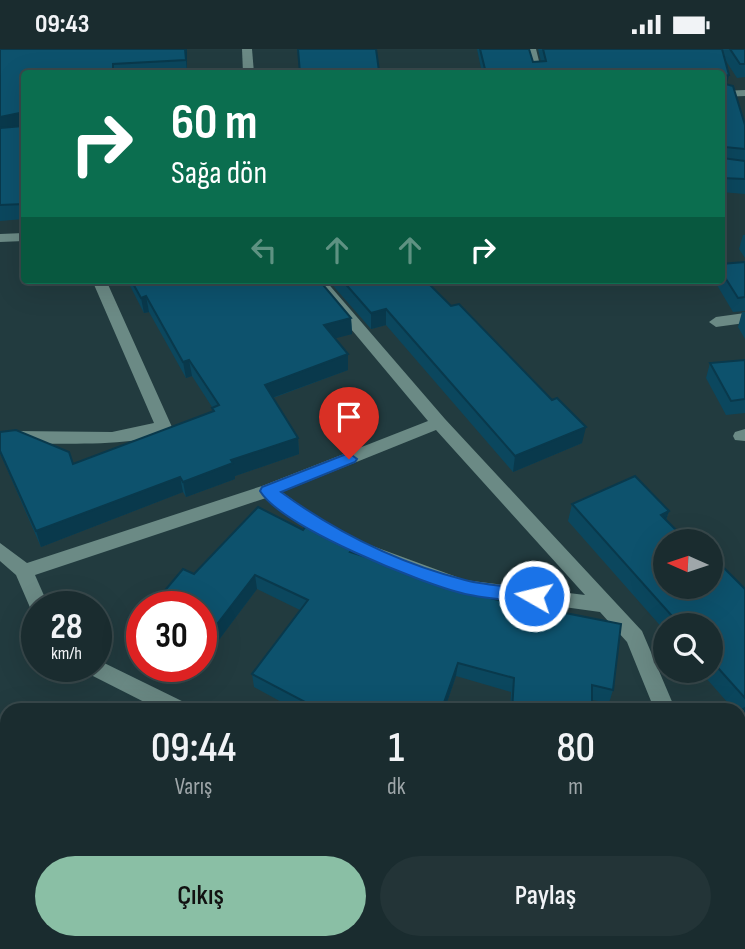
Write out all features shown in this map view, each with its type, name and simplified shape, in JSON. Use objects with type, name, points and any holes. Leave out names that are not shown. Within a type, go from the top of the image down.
[{"type":"street","points":[[247,49],[250,70]]},
{"type":"street","points":[[531,49],[536,70]]},
{"type":"street","points":[[725,94],[745,93]]},
{"type":"street","points":[[0,238],[21,237]]},
{"type":"street","points":[[0,441],[14,437],[112,438],[164,427],[101,284]]},
{"type":"street","points":[[320,284],[439,423],[635,637],[663,703]]},
{"type":"street","points":[[716,322],[745,318]]},
{"type":"street","points":[[24,571],[268,491],[439,423]]},
{"type":"street","points":[[268,491],[315,525],[353,546],[464,587],[605,605]]},
{"type":"street","points":[[0,550],[24,571],[32,591]]},
{"type":"street","points":[[112,676],[168,703]]},
{"type":"building","points":[[0,49],[185,49],[186,60],[113,64],[113,70],[21,70],[21,120],[20,113],[0,117]]},
{"type":"building","points":[[298,49],[376,49],[379,70],[300,70]]},
{"type":"building","points":[[480,49],[529,49],[533,62],[546,61],[543,49],[722,49],[729,75],[725,76],[725,70],[485,69]]},
{"type":"building","points":[[730,49],[745,49],[745,64],[740,64]]},
{"type":"building","points":[[725,84],[733,86],[745,125],[745,149],[725,147]]},
{"type":"building","points":[[21,126],[21,204],[0,205],[0,128]]},
{"type":"building","points":[[725,158],[745,161],[745,179],[725,178]]},
{"type":"building","points":[[745,262],[745,297],[738,298],[725,277],[725,264]]},
{"type":"building","points":[[133,284],[322,284],[351,318],[324,325],[348,354],[265,385],[298,438],[231,460],[233,463],[183,482],[180,477],[36,531],[0,451],[0,432],[16,430],[69,452],[73,464],[214,411],[212,408],[219,405],[189,360],[183,362],[146,296],[141,298]]},
{"type":"building","points":[[346,284],[429,284],[451,306],[459,304],[552,400],[557,398],[586,427],[515,456],[386,309],[371,313]]},
{"type":"building","points":[[745,360],[745,399],[731,401],[710,363]]},
{"type":"building","points":[[635,476],[669,511],[661,515],[675,529],[653,529],[653,595],[572,504]]},
{"type":"building","points":[[258,507],[303,530],[307,525],[355,546],[350,552],[477,591],[475,594],[559,616],[560,612],[621,624],[613,690],[592,685],[592,703],[512,703],[514,678],[458,663],[444,703],[307,703],[252,674],[308,600],[255,575],[217,624],[217,591],[164,591],[183,569],[194,574]]},
{"type":"building","points":[[723,567],[745,589],[745,698],[723,673],[723,613],[669,613],[657,599],[723,599]]},
{"type":"route","points":[[349,459],[268,491],[315,525],[353,546],[464,587],[534,596]]}]
